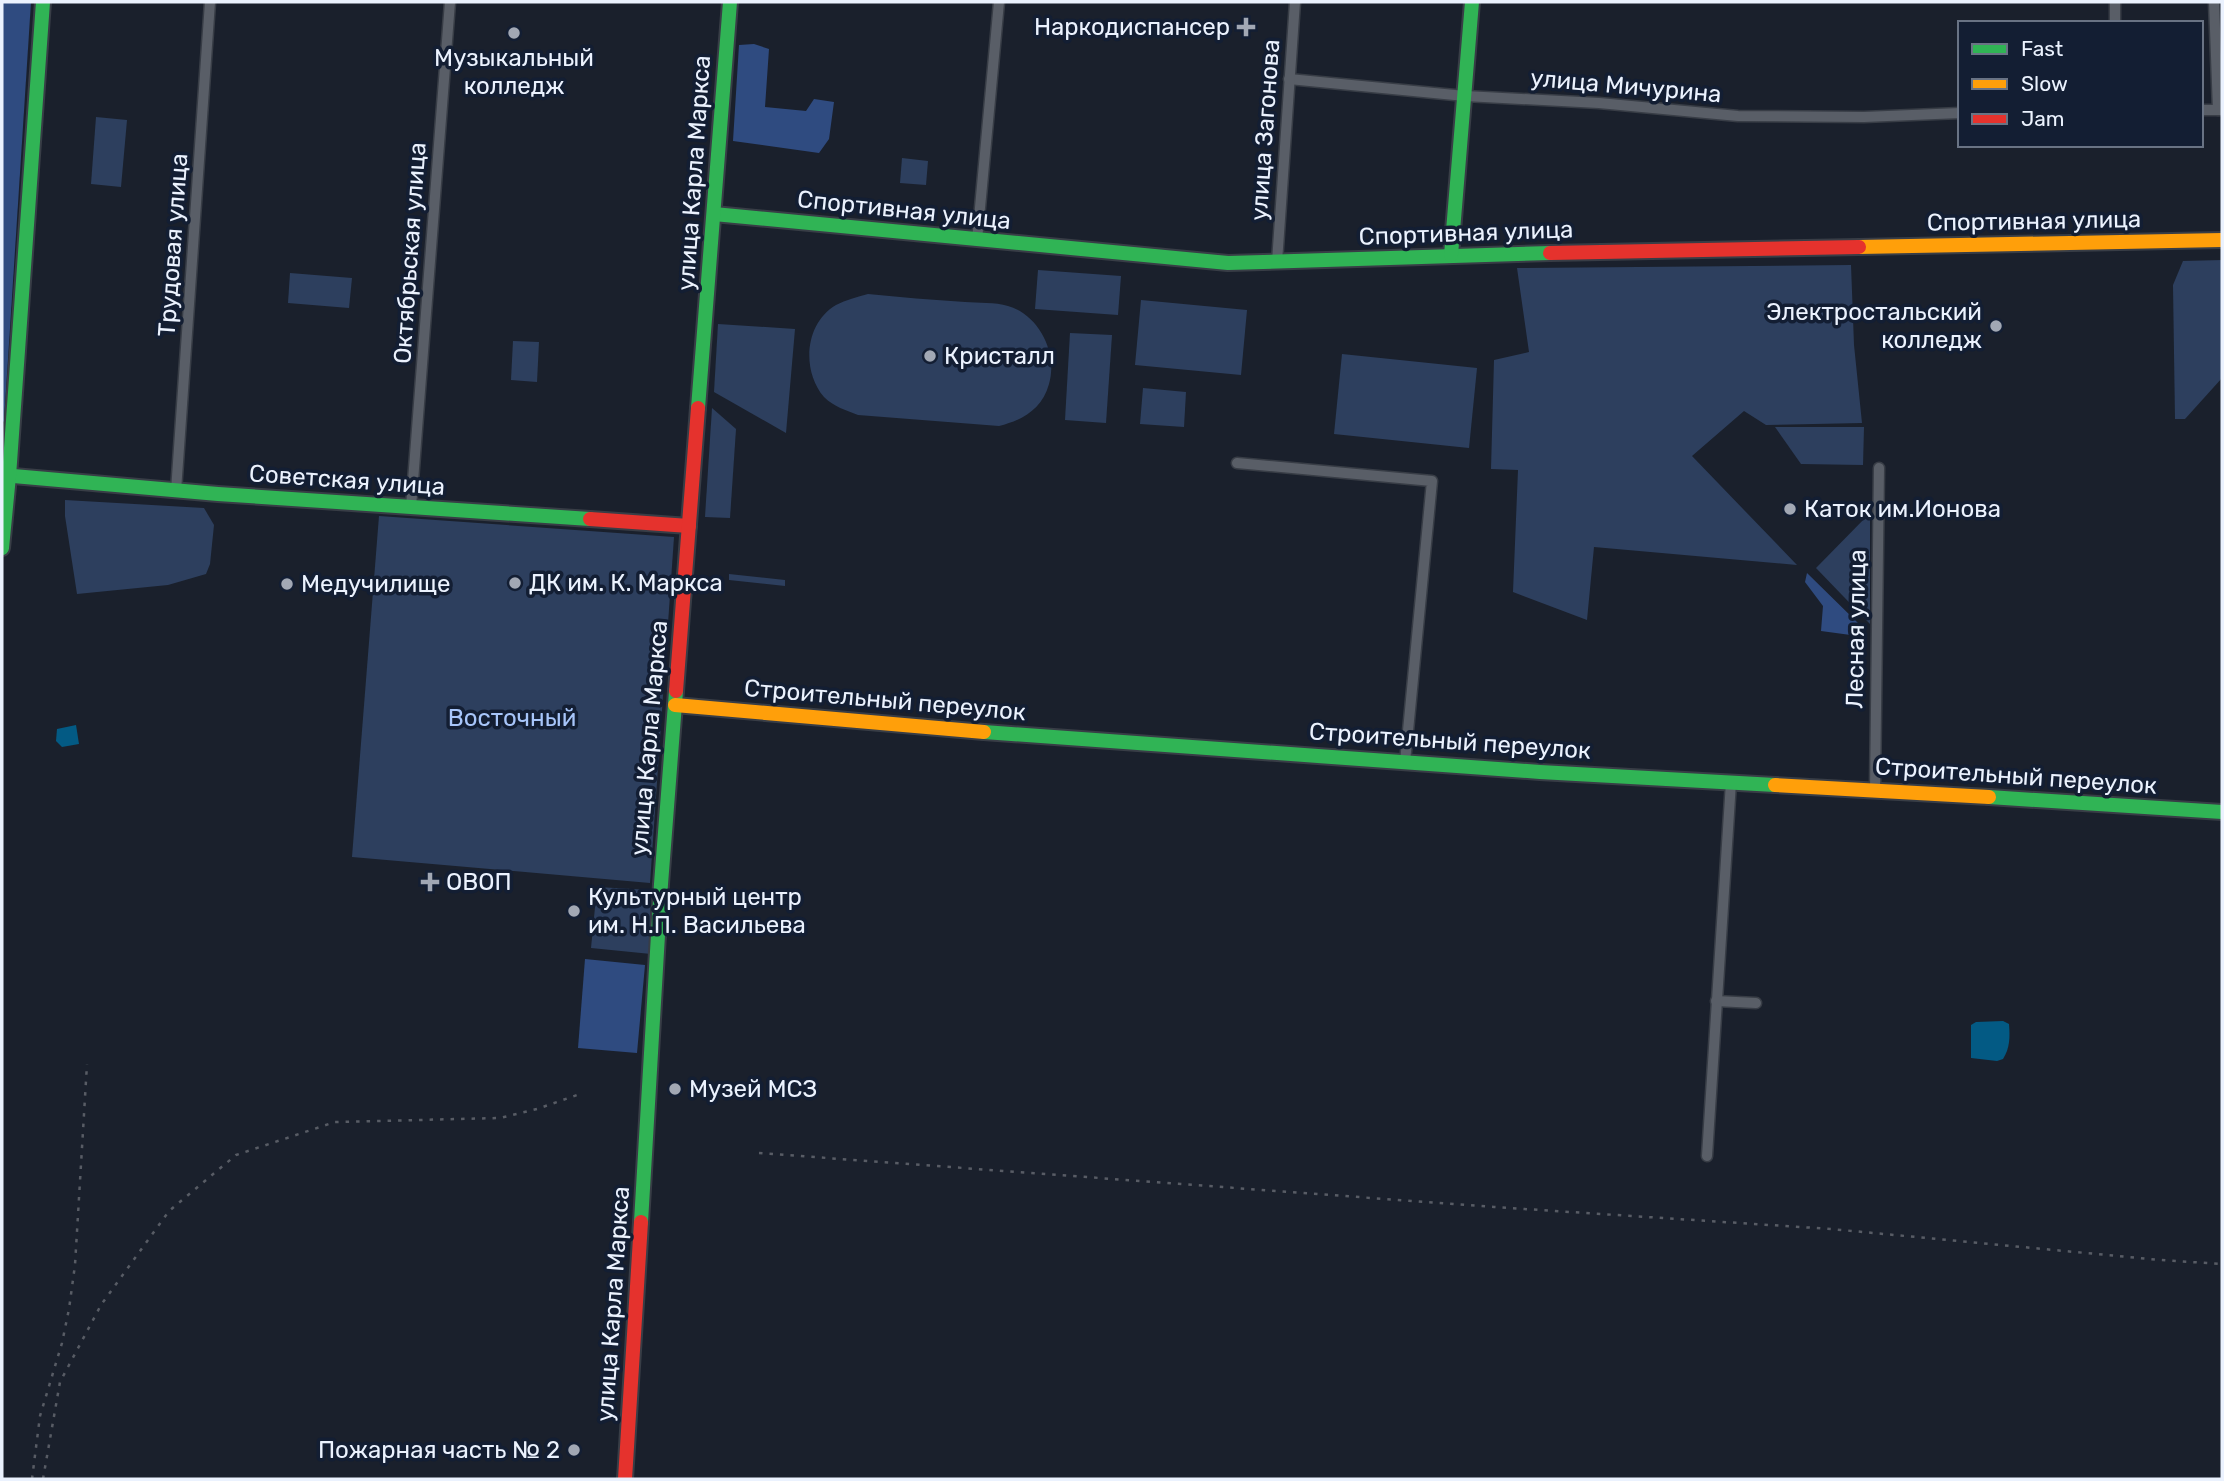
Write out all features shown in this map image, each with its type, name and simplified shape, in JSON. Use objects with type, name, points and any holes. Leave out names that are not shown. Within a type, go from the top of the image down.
[{"type":"street","points":[[2,548],[43,2]]},
{"type":"street","name":"Трудовая улица","points":[[176,491],[210,2]]},
{"type":"street","name":"Октябрьская улица","points":[[411,507],[450,2]]},
{"type":"street","name":"улица Карла Маркса","points":[[625,1479],[661,884],[730,2]]},
{"type":"street","points":[[977,240],[999,2]]},
{"type":"street","name":"улица Загонова","points":[[1277,262],[1295,2]]},
{"type":"street","points":[[1451,255],[1472,2]]},
{"type":"street","points":[[2115,2],[2115,21]]},
{"type":"street","points":[[2214,2],[2220,110]]},
{"type":"street","name":"улица Мичурина","points":[[1289,79],[1465,96],[1599,103],[1738,116],[1864,117],[1958,113]]},
{"type":"street","name":"Спортивная улица","points":[[714,214],[1209,262],[2222,240]]},
{"type":"street","points":[[1237,463],[1432,481],[1405,762]]},
{"type":"street","name":"Лесная улица","points":[[1875,790],[1879,468]]},
{"type":"street","name":"Советская улица","points":[[6,475],[176,491],[689,526]]},
{"type":"street","name":"Строительный переулок","points":[[676,705],[981,732],[1405,762],[2222,812]]},
{"type":"street","points":[[1707,1156],[1731,782]]},
{"type":"street","points":[[1716,1002],[1756,1003]]},
{"type":"green space","points":[[96,117],[127,120],[121,187],[91,184]]},
{"type":"green space","points":[[902,158],[928,161],[926,185],[900,183]]},
{"type":"green space","points":[[2222,260],[2222,378],[2185,419],[2175,419],[2173,285],[2183,261]]},
{"type":"green space","points":[[1851,265],[1854,345],[1862,423],[1766,425],[1744,411],[1692,456],[1797,565],[1594,547],[1587,620],[1513,592],[1518,470],[1491,469],[1494,360],[1529,352],[1517,268]]},
{"type":"green space","points":[[1038,270],[1121,276],[1118,315],[1035,309]]},
{"type":"green space","points":[[290,273],[352,278],[349,308],[288,303]]},
{"type":"green space","name":"Кристалл","points":[[868,294],[998,304],[1019,311],[1037,326],[1048,348],[1051,372],[1042,400],[1024,417],[999,426],[858,415],[840,408],[824,397],[812,374],[810,348],[813,335],[818,323],[836,305]]},
{"type":"green space","points":[[1141,300],[1247,310],[1241,375],[1135,365]]},
{"type":"green space","points":[[718,324],[795,329],[786,433],[714,392]]},
{"type":"green space","points":[[1070,333],[1112,335],[1106,423],[1065,420]]},
{"type":"green space","points":[[513,341],[539,342],[537,382],[511,380]]},
{"type":"green space","points":[[1342,354],[1477,368],[1469,448],[1334,434]]},
{"type":"green space","points":[[1143,388],[1186,392],[1184,427],[1140,424]]},
{"type":"green space","points":[[712,408],[736,429],[730,518],[705,517]]},
{"type":"green space","points":[[1775,427],[1864,427],[1863,465],[1801,464]]},
{"type":"green space","points":[[65,500],[204,508],[214,525],[210,564],[206,574],[168,585],[77,594]]},
{"type":"green space","points":[[1870,513],[1870,624],[1816,568]]},
{"type":"green space","name":"Восточный","points":[[379,516],[674,537],[650,883],[352,857]]},
{"type":"green space","points":[[729,574],[785,580],[785,586],[729,580]]},
{"type":"green space","points":[[597,887],[650,890],[651,954],[591,948]]},
{"type":"shaded area","points":[[2,2],[31,2],[2,423]]},
{"type":"shaded area","points":[[754,44],[769,49],[765,107],[806,111],[814,99],[834,102],[829,139],[819,153],[733,141],[739,45]]},
{"type":"shaded area","points":[[1807,573],[1860,625],[1858,636],[1821,631],[1823,606],[1805,582]]},
{"type":"shaded area","points":[[76,725],[79,744],[62,747],[56,741],[57,729]]},
{"type":"shaded area","points":[[1558,742],[1581,744],[1580,755],[1558,753]]},
{"type":"shaded area","points":[[585,959],[645,965],[637,1053],[578,1048]]},
{"type":"shaded area","points":[[2003,1021],[2009,1024],[2009,1033],[2008,1047],[2003,1059],[1997,1061],[1971,1058],[1971,1025],[1976,1022]]},
{"type":"railway","points":[[32,1479],[40,1416],[62,1343],[75,1265],[87,1064]]},
{"type":"railway","points":[[43,1479],[60,1382],[101,1305],[169,1211],[236,1155],[335,1122],[500,1118],[580,1094]]},
{"type":"railway","points":[[759,1153],[1831,1229],[2222,1264]]},
{"type":"traffic: fast","points":[[2,548],[43,2]]},
{"type":"traffic: fast","points":[[698,408],[730,2]]},
{"type":"traffic: fast","points":[[1451,255],[1472,2]]},
{"type":"traffic: fast","points":[[714,214],[1228,263],[1550,253]]},
{"type":"traffic: fast","points":[[2,475],[218,494],[590,519]]},
{"type":"traffic: fast","points":[[641,1222],[661,884],[676,691]]},
{"type":"traffic: fast","points":[[984,732],[1540,772],[1775,785]]},
{"type":"traffic: fast","points":[[1989,797],[2222,812]]},
{"type":"traffic: slow","points":[[1859,247],[2222,240]]},
{"type":"traffic: slow","points":[[675,705],[984,732]]},
{"type":"traffic: slow","points":[[1775,785],[1989,797]]},
{"type":"traffic: jam","points":[[1550,253],[1859,247]]},
{"type":"traffic: jam","points":[[676,691],[698,408]]},
{"type":"traffic: jam","points":[[590,519],[689,526]]},
{"type":"traffic: jam","points":[[625,1479],[641,1222]]},
{"type":"place","name":"Наркодиспансер","points":[[1246,27]]},
{"type":"place","name":"Музыкальный колледж","points":[[514,33]]},
{"type":"place","name":"Электростальский колледж","points":[[1996,326]]},
{"type":"place","name":"Кристалл","points":[[930,356]]},
{"type":"place","name":"Каток им.Ионова","points":[[1790,509]]},
{"type":"place","name":"ДК им. К. Маркса","points":[[515,583]]},
{"type":"place","name":"Медучилище","points":[[287,584]]},
{"type":"place","name":"ОВОП","points":[[430,882]]},
{"type":"place","name":"Культурный центр им. Н.П. Васильева","points":[[574,911]]},
{"type":"place","name":"Музей МСЗ","points":[[675,1089]]},
{"type":"place","name":"Пожарная часть № 2","points":[[574,1450]]}]
